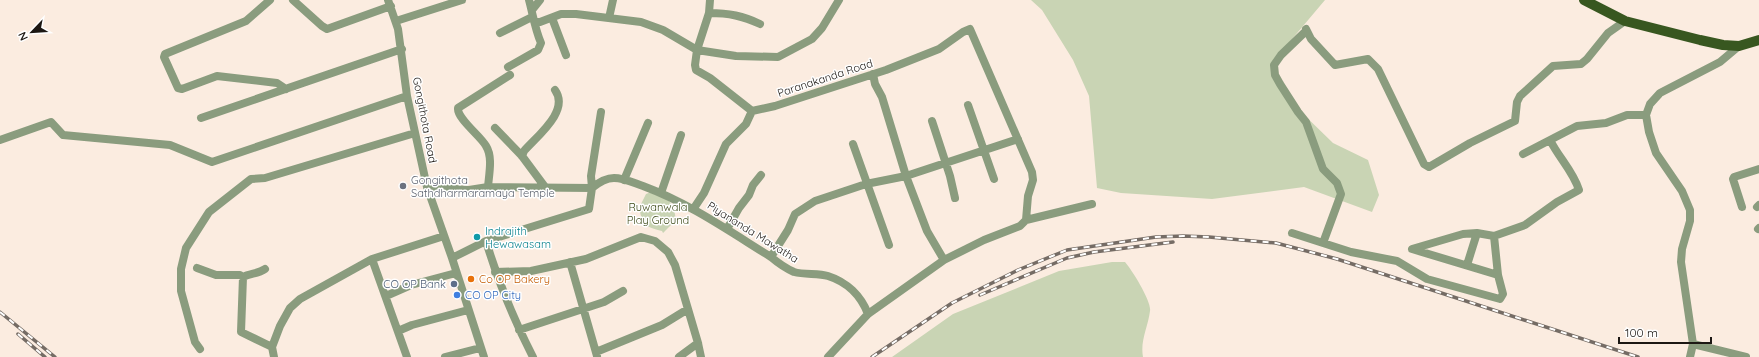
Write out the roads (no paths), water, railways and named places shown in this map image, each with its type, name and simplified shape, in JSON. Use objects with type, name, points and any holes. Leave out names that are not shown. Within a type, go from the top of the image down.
[{"type":"main road","points":[[1584,0],[1625,21],[1700,40],[1722,45],[1739,46],[1759,40]]},
{"type":"street","points":[[270,0],[246,21],[165,54],[164,57],[178,88],[182,89],[217,76],[277,83],[286,89]]},
{"type":"street","points":[[293,0],[327,29],[390,3]]},
{"type":"street","points":[[396,21],[462,0]]},
{"type":"street","points":[[488,187],[490,157],[486,146],[463,118],[458,111],[458,108],[538,50],[541,43],[535,30],[529,0]]},
{"type":"street","points":[[500,33],[533,16],[540,0]]},
{"type":"street","points":[[609,18],[613,0]]},
{"type":"street","points":[[694,208],[704,193],[726,144],[746,124],[752,111],[710,78],[696,70],[694,65],[697,50],[709,13],[710,0]]},
{"type":"street","points":[[533,16],[540,22],[561,14],[576,14],[641,22],[663,30],[697,50],[736,56],[778,57],[812,39],[822,28],[839,0]]},
{"type":"street","name":"Gongithota Road","points":[[390,3],[396,21],[402,49],[407,96],[427,187],[484,357]]},
{"type":"street","points":[[709,13],[728,13],[742,16],[760,24]]},
{"type":"street","points":[[552,18],[566,55]]},
{"type":"street","points":[[1323,243],[1341,194],[1337,183],[1323,169],[1306,122],[1280,84],[1275,75],[1274,65],[1280,55],[1306,30],[1335,65],[1368,59],[1378,69],[1424,164],[1429,167],[1470,143],[1515,121],[1517,102],[1520,96],[1553,66],[1581,64],[1587,59],[1608,33],[1625,21]]},
{"type":"street","name":"Paranakanda Road","points":[[752,111],[775,106],[873,74],[939,49],[963,32],[970,29],[1018,139]]},
{"type":"street","points":[[1690,357],[1693,344],[1681,262],[1682,249],[1690,221],[1690,210],[1682,190],[1656,153],[1649,132],[1646,115],[1650,104],[1660,93],[1720,62],[1739,46]]},
{"type":"street","points":[[201,118],[402,49]]},
{"type":"street","points":[[873,74],[875,84],[882,97],[906,176],[927,231],[944,260]]},
{"type":"street","points":[[522,156],[524,151],[556,116],[559,106],[559,95],[555,90]]},
{"type":"street","points":[[0,140],[51,122],[63,136],[170,145],[212,162],[407,96]]},
{"type":"street","points":[[968,105],[994,179]]},
{"type":"street","points":[[452,258],[486,241],[589,209],[592,188],[591,176],[600,112]]},
{"type":"street","points":[[1523,154],[1577,126],[1606,123],[1627,115],[1646,115]]},
{"type":"street","points":[[932,121],[944,163],[950,176],[955,198]]},
{"type":"street","points":[[624,180],[648,123]]},
{"type":"street","points":[[495,128],[522,156],[545,187]]},
{"type":"street","points":[[200,349],[195,342],[181,291],[181,269],[189,240],[210,212],[251,179],[265,178],[415,132]]},
{"type":"street","points":[[661,193],[681,135]]},
{"type":"street","points":[[771,257],[788,230],[795,214],[815,201],[866,184],[906,176],[1018,139],[1032,172],[1033,180],[1028,196],[1026,220]]},
{"type":"street","points":[[1498,275],[1412,249],[1463,234],[1477,233],[1494,236],[1525,225],[1557,202],[1579,190],[1575,179],[1559,157],[1550,140]]},
{"type":"street","points":[[853,144],[889,245]]},
{"type":"street","points":[[1742,207],[1733,180],[1734,176],[1759,169]]},
{"type":"street","points":[[727,229],[739,208],[749,195],[753,185],[761,175]]},
{"type":"street","name":"Piyananda Mawatha","points":[[427,187],[469,190],[488,187],[592,188],[600,181],[612,178],[624,180],[661,193],[694,208],[771,257],[782,266],[795,272],[828,276],[843,283],[854,291],[863,303],[868,314]]},
{"type":"street","points":[[828,357],[868,314],[944,260],[984,240],[1020,226],[1026,220],[1092,204]]},
{"type":"street","points":[[1292,233],[1351,252],[1397,261],[1427,279],[1500,299],[1503,294],[1498,275],[1494,236]]},
{"type":"street","points":[[1467,265],[1477,233]]},
{"type":"street","points":[[274,357],[272,347],[280,326],[290,308],[313,291],[372,259],[444,236]]},
{"type":"street","points":[[495,272],[531,271],[586,259],[641,237],[656,241],[668,252],[675,265],[701,357]]},
{"type":"street","points":[[486,241],[495,272],[519,330],[533,357]]},
{"type":"street","points":[[372,259],[407,357]]},
{"type":"street","points":[[570,262],[597,354],[662,325],[688,309]]},
{"type":"street","points":[[197,268],[216,275],[240,275],[243,277]]},
{"type":"street","points":[[243,277],[248,274],[258,273],[265,269]]},
{"type":"street","points":[[386,296],[411,285],[456,274]]},
{"type":"street","points":[[243,277],[241,332],[272,347]]},
{"type":"street","points":[[519,330],[604,302],[623,291]]},
{"type":"street","points":[[398,331],[412,325],[468,310]]},
{"type":"street","points":[[679,357],[698,343]]},
{"type":"street","points":[[1693,344],[1746,357]]},
{"type":"street","points":[[444,357],[480,348]]},
{"type":"railway","points":[[872,357],[952,303],[1018,270],[1067,250],[1156,237],[1183,236],[1276,243],[1337,259],[1638,357]]},
{"type":"railway","points":[[980,295],[1067,258],[1094,252],[1173,242]]},
{"type":"railway","points":[[0,312],[55,357]]},
{"type":"railway","points":[[18,334],[45,357]]},
{"type":"place","name":"Gongithota Sathdharmaramaya Temple","points":[[403,186]]},
{"type":"place","name":"Indrajith Hewawasam","points":[[477,237]]},
{"type":"place","name":"Co OP Bakery","points":[[471,279]]},
{"type":"place","name":"CO OP Bank","points":[[454,284]]},
{"type":"place","name":"CO OP City","points":[[457,295]]},
{"type":"park label","name":"Ruwanwala Play Ground","points":[[658,213]]}]
